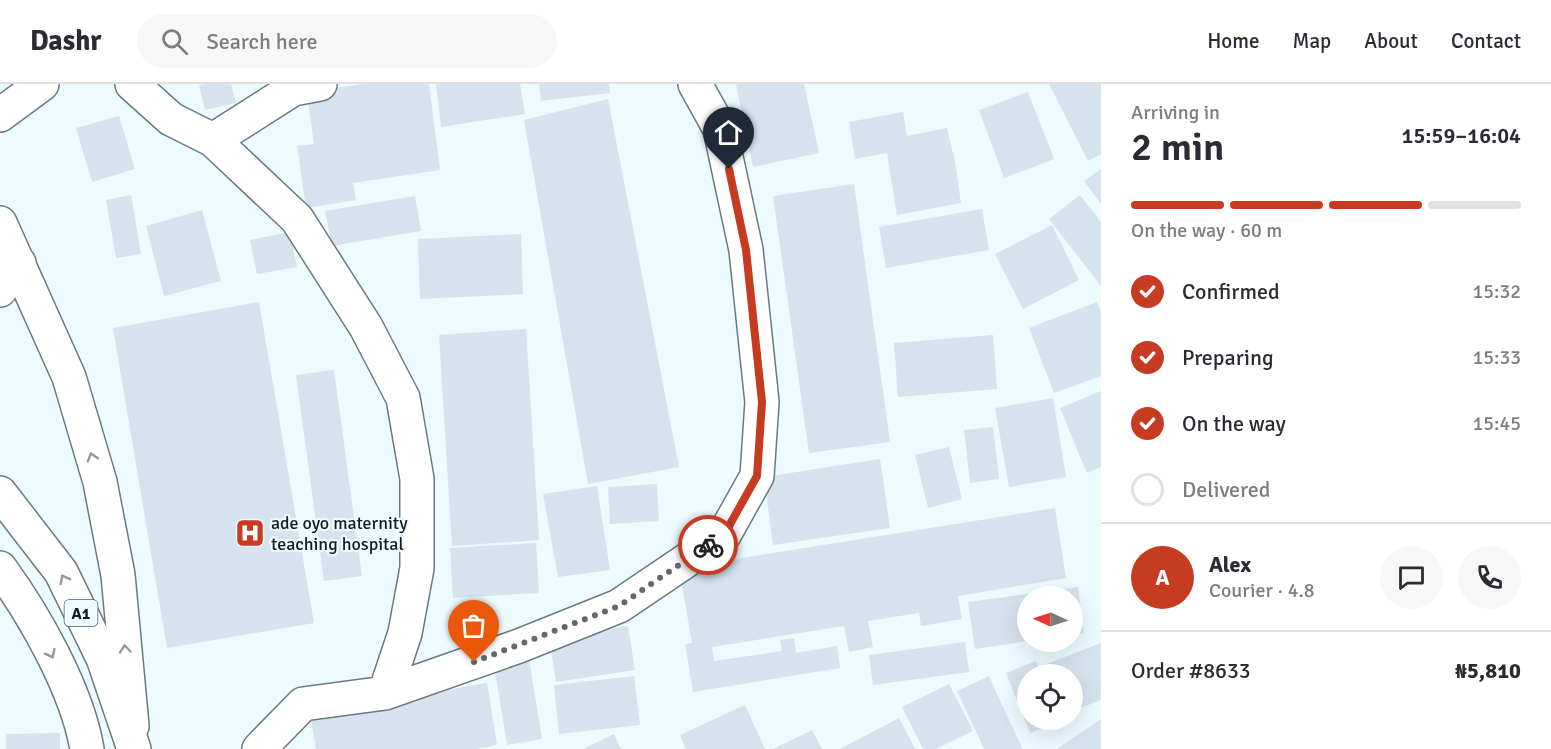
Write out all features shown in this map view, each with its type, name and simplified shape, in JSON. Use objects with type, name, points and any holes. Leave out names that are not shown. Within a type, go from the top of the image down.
[{"type":"main road","points":[[0,115],[42,84]]},
{"type":"main road","points":[[132,84],[171,119],[213,140],[297,219],[366,327],[403,398],[417,479],[417,568],[405,633],[385,693]]},
{"type":"main road","points":[[213,140],[293,89],[320,84]]},
{"type":"main road","points":[[258,749],[303,704],[385,693],[519,646],[619,606],[724,535],[757,476],[762,402],[746,250],[720,129],[695,84]]},
{"type":"main road","points":[[0,223],[69,377],[100,482],[118,575],[134,749]]},
{"type":"main road","points":[[0,290],[19,263]]},
{"type":"main road","name":"A1","points":[[0,493],[61,572],[103,658],[134,749]]},
{"type":"main road","name":"A1","points":[[0,568],[25,602],[69,689],[87,749]]},
{"type":"building","points":[[231,84],[236,103],[205,110],[199,85]]},
{"type":"building","points":[[363,84],[429,84],[440,170],[353,183],[356,200],[306,208],[297,146],[314,144],[307,92]]},
{"type":"building","points":[[436,84],[520,84],[525,114],[441,127]]},
{"type":"building","points":[[539,84],[609,84],[610,93],[541,101]]},
{"type":"building","points":[[736,84],[804,84],[819,153],[753,167]]},
{"type":"building","points":[[1049,84],[1101,84],[1101,154],[1088,161]]},
{"type":"building","points":[[1028,92],[1054,159],[1004,178],[979,110]]},
{"type":"building","points":[[608,99],[679,467],[588,484],[524,120]]},
{"type":"building","points":[[903,112],[907,136],[947,128],[961,203],[897,215],[887,153],[855,159],[849,122]]},
{"type":"building","points":[[119,116],[135,169],[92,182],[76,128]]},
{"type":"building","points":[[1101,169],[1101,204],[1084,181]]},
{"type":"building","points":[[854,184],[890,442],[809,453],[773,196]]},
{"type":"building","points":[[131,195],[141,254],[116,258],[106,200]]},
{"type":"building","points":[[1080,195],[1101,222],[1101,286],[1049,219]]},
{"type":"building","points":[[415,196],[421,231],[332,246],[325,211]]},
{"type":"building","points":[[982,209],[989,250],[886,268],[879,227]]},
{"type":"building","points":[[202,210],[221,281],[164,296],[146,226]]},
{"type":"building","points":[[1052,225],[1079,280],[1023,309],[995,254]]},
{"type":"building","points":[[290,232],[297,267],[257,274],[250,240]]},
{"type":"building","points":[[521,234],[523,294],[420,299],[418,239]]},
{"type":"building","points":[[259,302],[314,623],[167,648],[113,328]]},
{"type":"building","points":[[1097,302],[1101,312],[1101,376],[1054,393],[1029,328]]},
{"type":"building","points":[[526,329],[539,540],[452,546],[439,335]]},
{"type":"building","points":[[993,335],[997,389],[898,397],[894,343]]},
{"type":"building","points":[[334,370],[362,576],[324,581],[296,375]]},
{"type":"building","points":[[1101,391],[1101,467],[1087,473],[1060,408]]},
{"type":"building","points":[[1053,398],[1066,477],[1009,487],[995,408]]},
{"type":"building","points":[[993,427],[999,479],[970,483],[964,430]]},
{"type":"building","points":[[949,447],[962,499],[928,508],[915,455]]},
{"type":"building","points":[[880,459],[890,528],[773,545],[764,477]]},
{"type":"building","points":[[657,484],[659,521],[610,524],[608,487]]},
{"type":"building","points":[[597,486],[610,570],[558,577],[543,494]]},
{"type":"building","points":[[1055,508],[1066,578],[958,596],[962,619],[921,626],[919,613],[868,621],[873,647],[849,652],[844,626],[712,647],[714,661],[782,651],[780,640],[794,638],[796,653],[837,646],[840,668],[693,692],[685,644],[692,643],[679,568]]},
{"type":"building","points":[[536,543],[539,593],[453,598],[450,548]]},
{"type":"building","points":[[1017,595],[1017,643],[975,649],[968,602]]},
{"type":"building","points":[[628,626],[635,670],[556,682],[549,638]]},
{"type":"building","points":[[965,642],[969,672],[873,685],[869,655]]},
{"type":"building","points":[[1101,643],[1101,700],[1083,707],[1083,664],[1047,664],[1083,652],[1083,650]]},
{"type":"building","points":[[529,659],[542,739],[507,745],[494,665]]},
{"type":"building","points":[[1017,669],[1017,700],[1006,673]]},
{"type":"building","points":[[634,676],[640,725],[559,734],[554,685]]},
{"type":"building","points":[[989,676],[1023,749],[984,749],[957,691]]},
{"type":"building","points":[[487,683],[497,745],[476,749],[316,749],[310,714]]},
{"type":"building","points":[[949,684],[973,731],[936,749],[923,749],[902,707]]},
{"type":"building","points":[[745,705],[765,749],[686,749],[680,735]]},
{"type":"building","points":[[899,718],[915,749],[840,749]]},
{"type":"building","points":[[1101,719],[1101,749],[1057,749],[1076,736]]},
{"type":"building","points":[[812,730],[822,749],[773,749]]},
{"type":"building","points":[[60,733],[60,749],[6,749],[6,734]]},
{"type":"building","points":[[614,734],[621,749],[583,749]]},
{"type":"way so far","points":[[474,662],[619,606],[708,545]]},
{"type":"place","name":"ade oyo maternity teaching hospital","points":[[250,533]]},
{"type":"route","points":[[708,545],[724,535],[757,476],[762,402],[746,250],[729,169]]}]
